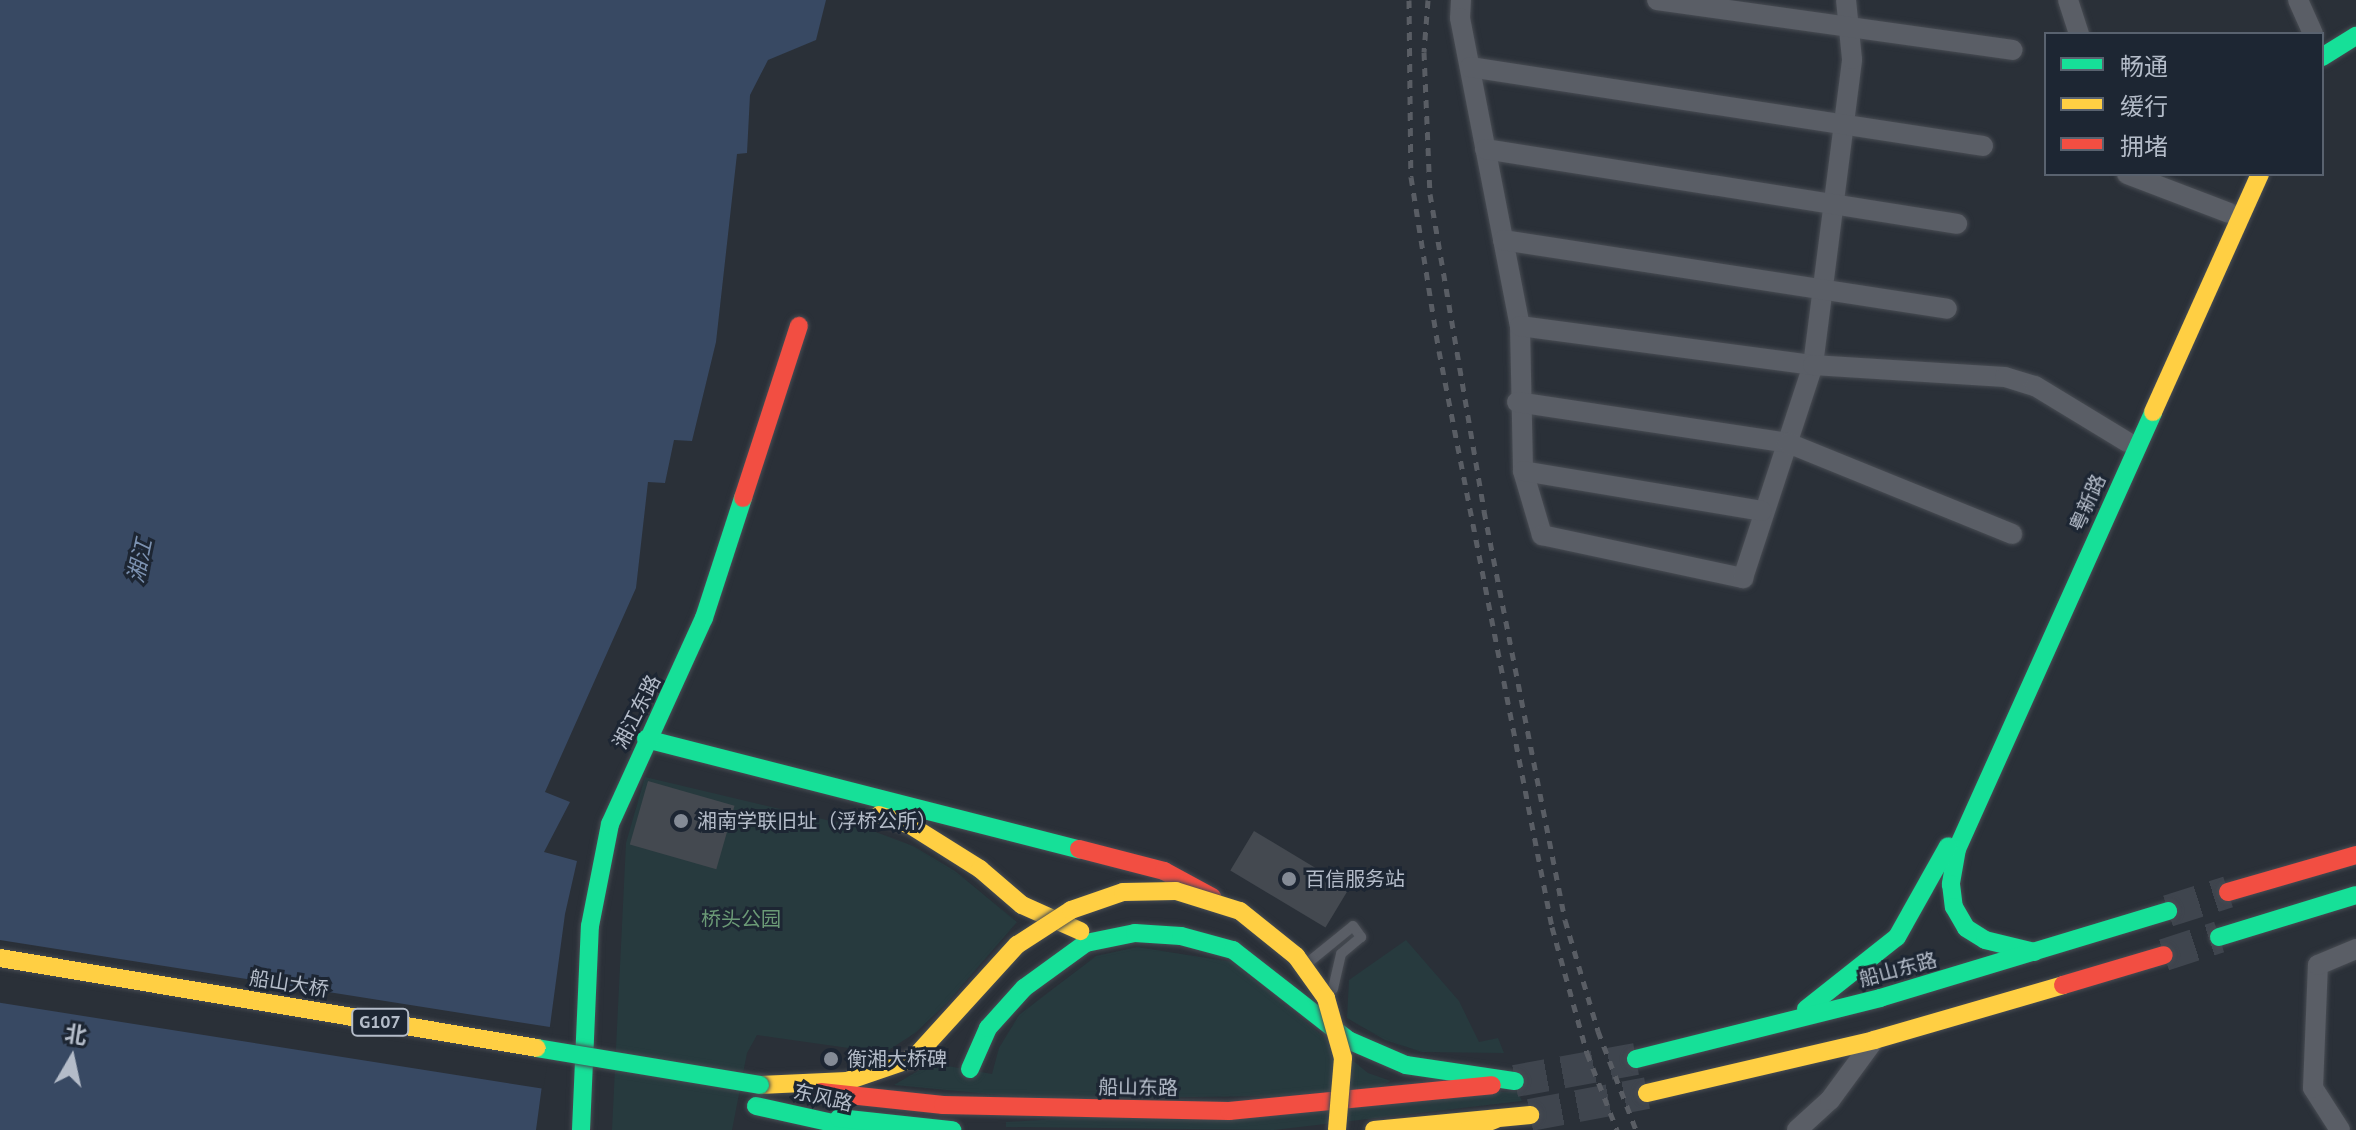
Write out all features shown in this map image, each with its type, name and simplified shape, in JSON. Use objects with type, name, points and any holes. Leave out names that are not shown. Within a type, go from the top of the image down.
[{"type":"main road","points":[[2324,40],[2356,25]]},
{"type":"main road","points":[[2324,56],[2356,36]]},
{"type":"main road","name":"粤新路","points":[[1952,848],[2245,176]]},
{"type":"main road","name":"粤新路","points":[[1952,848],[2259,176]]},
{"type":"main road","name":"湘江东路","points":[[581,1130],[590,926],[610,824],[646,739],[666,709],[704,618],[799,326]]},
{"type":"main road","points":[[646,739],[1164,871],[1240,911],[1296,956],[1326,998],[1343,1058],[1337,1130]]},
{"type":"main road","points":[[699,752],[910,825],[980,869],[1022,905],[1074,931],[1181,936],[1233,950],[1278,970],[1348,1040]]},
{"type":"main road","points":[[1952,848],[1954,907],[1966,928],[1985,940],[2038,953]]},
{"type":"main road","points":[[1790,1021],[1854,976],[1897,937],[1952,848]]},
{"type":"main road","points":[[2228,892],[2356,855]]},
{"type":"main road","points":[[768,1086],[847,1081],[914,1058],[1017,945],[1071,910],[1123,892],[1176,891],[1240,911]]},
{"type":"main road","points":[[2219,937],[2356,895]]},
{"type":"main road","name":"船山东路","points":[[1636,1059],[1790,1021],[2038,953],[2168,911]]},
{"type":"main road","points":[[970,1069],[988,1028],[1024,988],[1086,943],[1135,933]]},
{"type":"main road","points":[[1647,1093],[1874,1040],[2164,955]]},
{"type":"main road","name":"船山大桥","points":[[0,958],[768,1086]]},
{"type":"main road","name":"船山东路","points":[[768,1086],[943,1105],[1229,1111],[1409,1097],[1515,1081],[1406,1065],[1348,1040]]},
{"type":"main road","points":[[567,1074],[598,1080]]},
{"type":"main road","name":"东风路","points":[[864,1130],[756,1106],[952,1130]]},
{"type":"main road","points":[[1374,1130],[1530,1115]]},
{"type":"main road","points":[[1468,1130],[1494,1120]]},
{"type":"street","points":[[1461,0],[1470,67],[1520,326],[1517,402],[1523,471],[1542,535],[1743,578],[1762,511],[1813,365],[1852,59],[1846,0]]},
{"type":"street","points":[[1657,0],[1849,24],[2013,50]]},
{"type":"street","points":[[2068,0],[2078,32]]},
{"type":"street","points":[[2298,0],[2312,32]]},
{"type":"street","points":[[1470,67],[1983,146]]},
{"type":"street","points":[[1485,149],[1957,224]]},
{"type":"street","points":[[2132,176],[2229,213]]},
{"type":"street","points":[[1503,240],[1947,309]]},
{"type":"street","points":[[1520,326],[1813,365],[2005,377],[2035,386],[2127,442]]},
{"type":"street","points":[[1517,402],[1786,443],[2012,534]]},
{"type":"street","points":[[1523,471],[1762,511]]},
{"type":"street","points":[[2340,1130],[2313,1088],[2318,965],[2356,949]]},
{"type":"street","points":[[1797,1130],[1830,1100],[1874,1040]]},
{"type":"lane","points":[[1278,970],[1316,959],[1353,926],[1361,937],[1341,954],[1333,982],[1334,1012],[1348,1040]]},
{"type":"green space","name":"桥头公园","points":[[645,777],[873,831],[913,846],[955,871],[1017,922],[947,1003],[915,1033],[884,1053],[757,1035],[747,1053],[732,1130],[612,1130],[626,843]]},
{"type":"green space","points":[[1406,940],[1459,1001],[1479,1042],[1498,1038],[1504,1053],[1422,1052],[1385,1040],[1347,1018],[1349,980]]},
{"type":"green space","points":[[1137,947],[1232,962],[1368,1073],[1391,1081],[1377,1088],[1273,1096],[1042,1099],[894,1085],[931,1063],[992,1074],[999,1048],[1019,1015],[1096,956]]},
{"type":"green space","points":[[1517,1091],[1522,1101],[1274,1130],[1006,1127],[1006,1122]]},
{"type":"water","name":"湘江","points":[[0,0],[826,0],[816,40],[768,60],[750,95],[747,153],[737,154],[716,342],[692,441],[674,440],[665,483],[648,482],[636,588],[545,792],[570,802],[544,852],[577,861],[565,914],[536,1130],[0,1130]]},
{"type":"pier","points":[[0,940],[553,1028],[543,1089],[0,1003]]},
{"type":"building","name":"湘南学联旧址（浮桥公所）","points":[[648,781],[735,806],[716,869],[630,844]]},
{"type":"building","name":"百信服务站","points":[[1254,831],[1349,888],[1325,928],[1230,870]]},
{"type":"tunnel","points":[[2168,911],[2228,892]]},
{"type":"tunnel","points":[[2164,955],[2219,937]]},
{"type":"tunnel","points":[[1515,1081],[1636,1059]]},
{"type":"tunnel","points":[[1530,1115],[1647,1093]]},
{"type":"railway","points":[[1409,0],[1411,177],[1439,351],[1552,927],[1587,1053],[1617,1130]]},
{"type":"railway","points":[[1428,0],[1424,52],[1430,194],[1484,511],[1565,920],[1598,1031],[1636,1130]]},
{"type":"traffic: fast","points":[[2324,56],[2356,36]]},
{"type":"traffic: fast","points":[[1957,849],[2153,412]]},
{"type":"traffic: fast","points":[[581,1130],[590,926],[610,824],[704,618],[743,498]]},
{"type":"traffic: fast","points":[[646,739],[1079,849]]},
{"type":"traffic: fast","points":[[1806,1009],[1897,937],[1948,846]]},
{"type":"traffic: fast","points":[[1957,849],[1951,884],[1954,907],[1966,928],[1985,940],[2035,952]]},
{"type":"traffic: fast","points":[[2219,937],[2356,895]]},
{"type":"traffic: fast","points":[[1636,1059],[1880,998],[2168,911]]},
{"type":"traffic: fast","points":[[970,1069],[988,1028],[1024,988],[1086,943],[1135,933],[1181,936],[1233,950],[1348,1040],[1406,1065],[1515,1081]]},
{"type":"traffic: fast","points":[[537,1048],[760,1085]]},
{"type":"traffic: fast","points":[[756,1106],[864,1130]]},
{"type":"traffic: fast","points":[[839,1118],[952,1130]]},
{"type":"traffic: slow","points":[[2153,412],[2259,176]]},
{"type":"traffic: slow","points":[[879,815],[910,825],[980,869],[1022,905],[1080,931]]},
{"type":"traffic: slow","points":[[914,1058],[1017,945],[1071,910],[1123,892],[1176,891],[1240,911],[1296,956],[1326,998],[1343,1058],[1337,1130]]},
{"type":"traffic: slow","points":[[0,958],[537,1048]]},
{"type":"traffic: slow","points":[[1647,1093],[1874,1040],[2063,985]]},
{"type":"traffic: slow","points":[[760,1085],[847,1081],[914,1058]]},
{"type":"traffic: slow","points":[[1374,1130],[1530,1115]]},
{"type":"traffic: slow","points":[[1468,1130],[1494,1120]]},
{"type":"traffic: jam","points":[[743,498],[799,326]]},
{"type":"traffic: jam","points":[[1079,849],[1164,871],[1212,897]]},
{"type":"traffic: jam","points":[[2228,892],[2356,855]]},
{"type":"traffic: jam","points":[[2063,985],[2164,955]]},
{"type":"traffic: jam","points":[[821,1092],[943,1105],[1229,1111],[1492,1085]]},
{"type":"place","name":"湘南学联旧址（浮桥公所）","points":[[681,821]]},
{"type":"place","name":"百信服务站","points":[[1289,879]]},
{"type":"place","name":"衡湘大桥碑","points":[[831,1059]]}]
